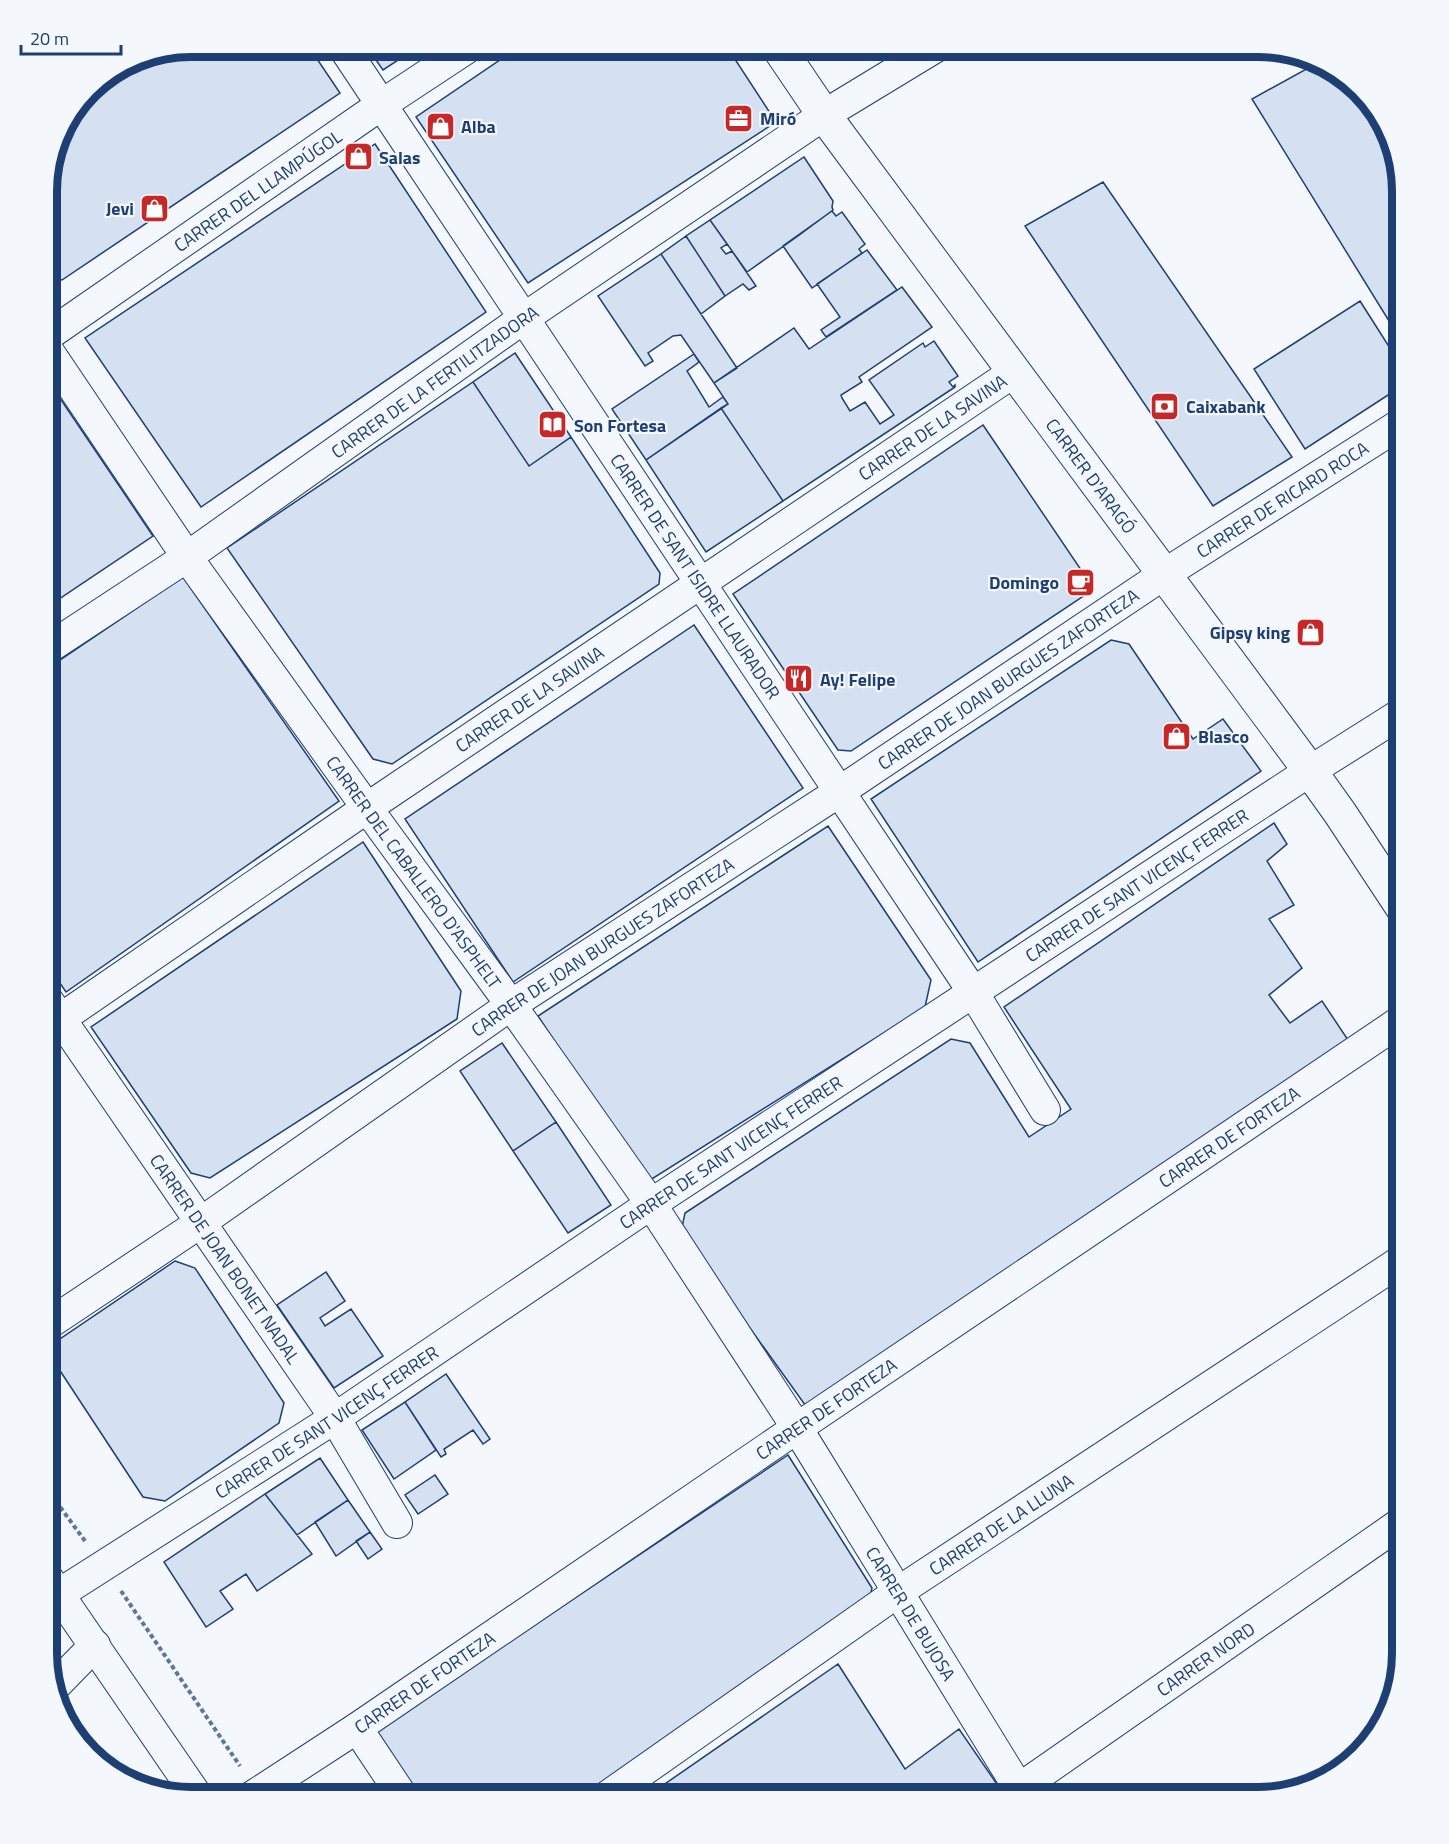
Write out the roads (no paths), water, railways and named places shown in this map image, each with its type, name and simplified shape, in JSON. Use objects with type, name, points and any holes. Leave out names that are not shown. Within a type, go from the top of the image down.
[{"type":"main road","name":"CARRER D'ARAGÓ","points":[[785,57],[824,116],[1341,813],[1392,891]]},
{"type":"street","name":"CARRER DE SANT ISIDRE LLAURADOR","points":[[350,57],[973,992],[1045,1110]]},
{"type":"street","name":"CARRER DEL LLAMPÚGOL","points":[[57,329],[381,105],[455,57]]},
{"type":"street","name":"CARRER DE LA FERTILITZADORA","points":[[57,642],[187,557],[524,318],[824,116],[920,57]]},
{"type":"street","name":"CARRER DEL CABALLERO D'ASPHELT","points":[[57,364],[187,557],[511,1005],[651,1204],[797,1428]]},
{"type":"street","name":"CARRER DE LA SAVINA","points":[[57,1011],[367,808],[1014,372]]},
{"type":"street","name":"CARRER DE RICARD ROCA","points":[[1163,575],[1392,429]]},
{"type":"street","name":"CARRER DE JOAN BURGUES ZAFORTEZA","points":[[57,1318],[201,1223],[511,1005],[839,792],[1163,575]]},
{"type":"street","name":"CARRER DE SANT VICENÇ FERRER","points":[[57,1584],[104,1567],[335,1418],[651,1204],[1392,719]]},
{"type":"street","name":"CARRER DE JOAN BONET NADAL","points":[[57,1023],[201,1223],[335,1418],[397,1523]]},
{"type":"street","name":"CARRER DE FORTEZA","points":[[266,1787],[357,1728],[1392,1027]]},
{"type":"street","name":"CARRER DE LA LLUNA","points":[[620,1787],[898,1592],[1392,1267]]},
{"type":"street","name":"CARRER DE BUJOSA","points":[[797,1428],[898,1592],[1012,1787]]},
{"type":"street","name":"CARRER NORD","points":[[1028,1787],[1392,1529]]},
{"type":"street","points":[[57,1591],[191,1787]]},
{"type":"street","points":[[60,1681],[95,1645]]},
{"type":"street","points":[[357,1728],[396,1787]]},
{"type":"place","name":"Miró","points":[[739,118]]},
{"type":"place","name":"Alba","points":[[440,126]]},
{"type":"place","name":"Salas","points":[[358,157]]},
{"type":"place","name":"Jevi","points":[[155,208]]},
{"type":"place","name":"Caixabank","points":[[1165,406]]},
{"type":"place","name":"Son Fortesa","points":[[553,425]]},
{"type":"place","name":"Domingo","points":[[1080,582]]},
{"type":"place","name":"Gipsy king","points":[[1311,632]]},
{"type":"place","name":"Ay! Felipe","points":[[799,679]]},
{"type":"place","name":"Blasco","points":[[1177,736]]}]
